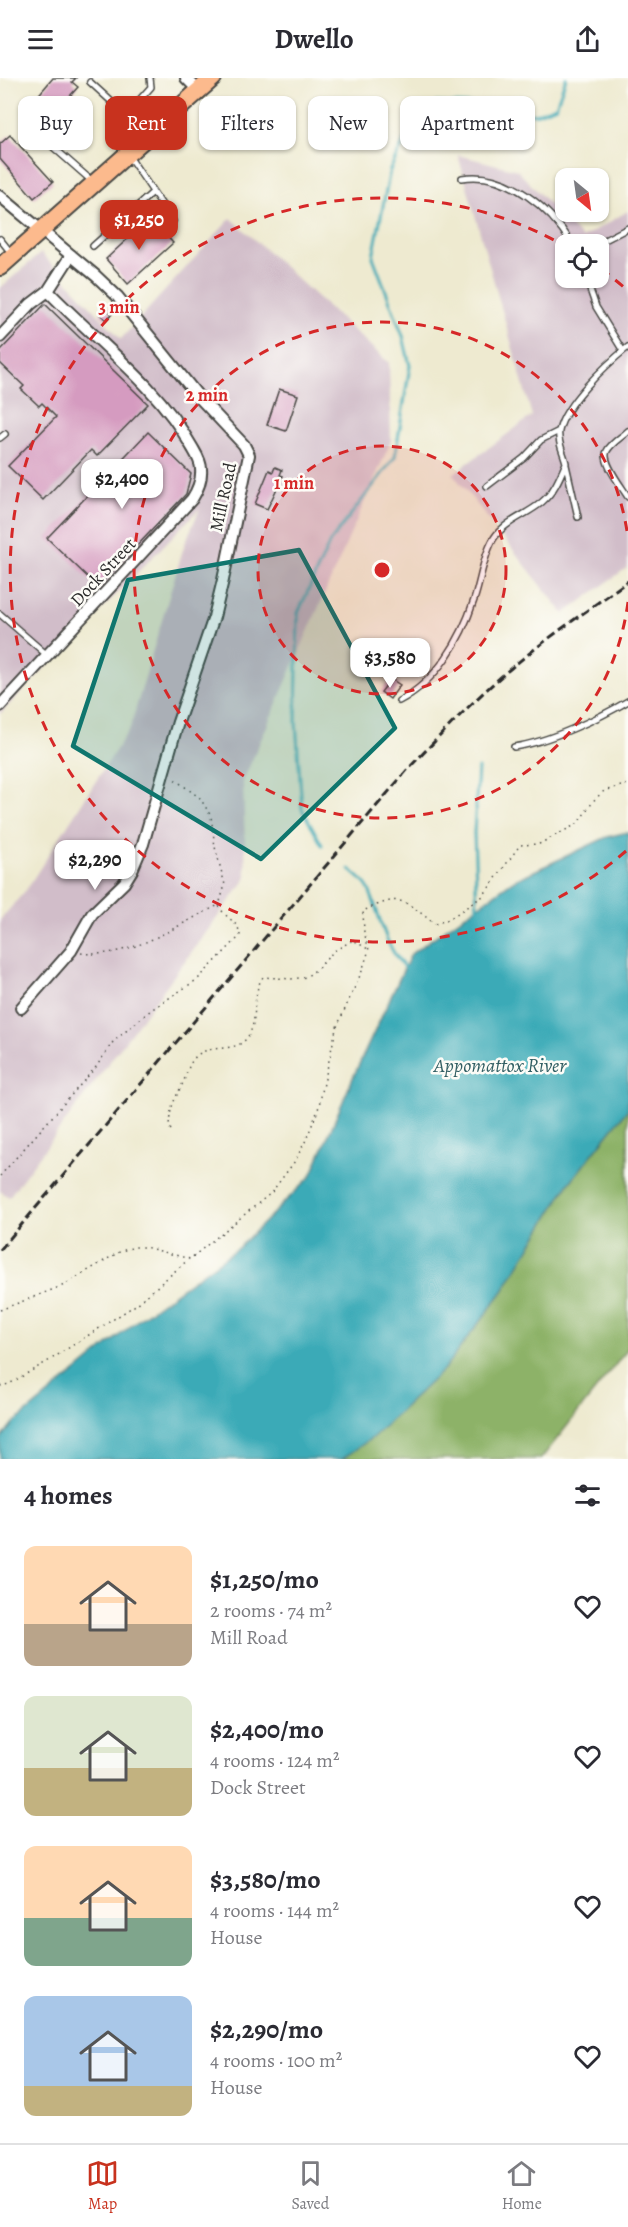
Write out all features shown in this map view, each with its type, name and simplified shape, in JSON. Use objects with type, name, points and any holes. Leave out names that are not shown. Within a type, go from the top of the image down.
[{"type":"main road","points":[[187,101],[213,78]]},
{"type":"main road","points":[[0,267],[131,150]]},
{"type":"street","points":[[186,78],[199,91]]},
{"type":"street","name":"Mill Road","points":[[0,196],[117,296],[197,395],[244,445],[249,455],[214,617],[164,771]]},
{"type":"street","points":[[0,337],[31,304],[48,291],[71,255]]},
{"type":"street","name":"Dock Street","points":[[0,706],[192,499],[197,491],[201,468],[188,441],[152,390],[48,291]]},
{"type":"street","points":[[21,1008],[71,951],[92,914],[124,883],[132,870],[152,819],[164,771]]},
{"type":"lane","points":[[143,96],[151,87],[150,78]]},
{"type":"lane","points":[[90,82],[105,96]]},
{"type":"lane","points":[[56,150],[94,183]]},
{"type":"lane","points":[[127,154],[173,221]]},
{"type":"lane","points":[[462,178],[490,179],[522,192],[547,212],[564,234]]},
{"type":"lane","points":[[93,246],[153,192]]},
{"type":"lane","points":[[609,238],[628,228]]},
{"type":"lane","points":[[0,239],[13,255]]},
{"type":"lane","points":[[578,517],[559,431],[564,418],[579,397],[626,349],[596,307],[589,288]]},
{"type":"lane","points":[[487,486],[524,458],[541,440],[559,431]]},
{"type":"lane","points":[[628,431],[608,448],[606,459],[628,497]]},
{"type":"lane","points":[[399,701],[422,687],[439,668],[468,616],[489,548],[495,536],[501,529],[543,501],[559,480],[566,463]]},
{"type":"lane","points":[[0,614],[47,655]]},
{"type":"lane","points":[[514,747],[539,741],[580,725],[628,701]]},
{"type":"path","points":[[0,1176],[89,1075],[113,1042],[151,1010],[198,979],[237,940],[240,930],[219,905],[225,882],[215,847],[211,816],[200,798],[164,771]]},
{"type":"path","points":[[0,1386],[9,1384],[50,1360],[137,1304],[256,1208],[271,1193],[295,1161],[318,1110],[336,1029],[369,950],[364,932],[363,911],[386,900],[396,899],[413,907],[435,924],[449,919],[483,896],[520,846],[539,844],[577,824],[589,806],[604,792],[628,784]]},
{"type":"path","points":[[71,951],[97,954],[126,949],[219,905]]},
{"type":"path","points":[[171,1130],[169,1127],[170,1114],[188,1065],[202,1052],[236,1046],[246,1040],[252,1024],[257,985],[263,977],[291,979],[306,977],[334,951],[353,940],[369,950]]},
{"type":"path","points":[[0,1310],[62,1286],[121,1251],[135,1247],[146,1247],[190,1259]]},
{"type":"highlighted area","points":[[299,550],[395,728],[261,859],[73,746],[128,580]]},
{"type":"shaded area","points":[[458,155],[517,170],[555,210],[555,222],[567,222],[578,234],[555,234],[555,288],[609,288],[609,234],[589,234],[628,211],[628,567],[564,614],[453,474],[532,416]]},
{"type":"shaded area","points":[[231,218],[389,363],[391,441],[243,781],[246,879],[9,1197],[0,1191],[0,920],[26,890],[130,728],[184,546],[200,508],[0,714],[0,288],[41,253],[121,339]]},
{"type":"green space","points":[[628,1109],[628,1349],[541,1459],[342,1459],[373,1437],[444,1369],[503,1291],[567,1186]]},
{"type":"water","name":"Appomattox River","points":[[628,832],[628,1109],[567,1186],[503,1291],[444,1369],[373,1437],[342,1459],[0,1459],[0,1440],[14,1423],[139,1319],[239,1247],[311,1176],[355,1073],[411,954],[513,881],[607,837]]},
{"type":"building","points":[[53,78],[76,78],[72,82],[78,87],[70,96],[38,96]]},
{"type":"building","points":[[10,135],[18,144],[18,150],[24,150],[53,182],[34,198],[0,159],[0,144]]},
{"type":"building","points":[[150,218],[173,243],[128,284],[106,259]]},
{"type":"building","points":[[45,304],[148,404],[97,456],[91,450],[43,500],[8,466],[56,417],[42,403],[39,406],[21,389],[24,386],[0,363],[0,351]]},
{"type":"building","points":[[106,308],[112,314],[106,320],[100,314]]},
{"type":"building","points":[[279,389],[298,395],[286,431],[267,425]]},
{"type":"building","points":[[148,432],[191,474],[186,494],[98,587],[47,538]]},
{"type":"building","points":[[275,467],[282,470],[280,475],[283,476],[267,509],[255,504],[269,470],[273,472]]},
{"type":"building","points":[[391,679],[400,685],[390,699],[381,692]]},
{"type":"waterway","points":[[322,845],[302,809],[296,721],[298,613],[330,542],[395,457],[410,366],[403,336],[373,257],[390,170],[409,131],[436,103],[485,105],[535,114],[556,106],[566,78]]},
{"type":"waterway","points":[[477,910],[474,833],[478,768]]},
{"type":"waterway","points":[[350,869],[368,887],[388,941],[407,970]]},
{"type":"railway","points":[[0,1250],[408,769],[470,705],[510,669],[628,581]]}]
